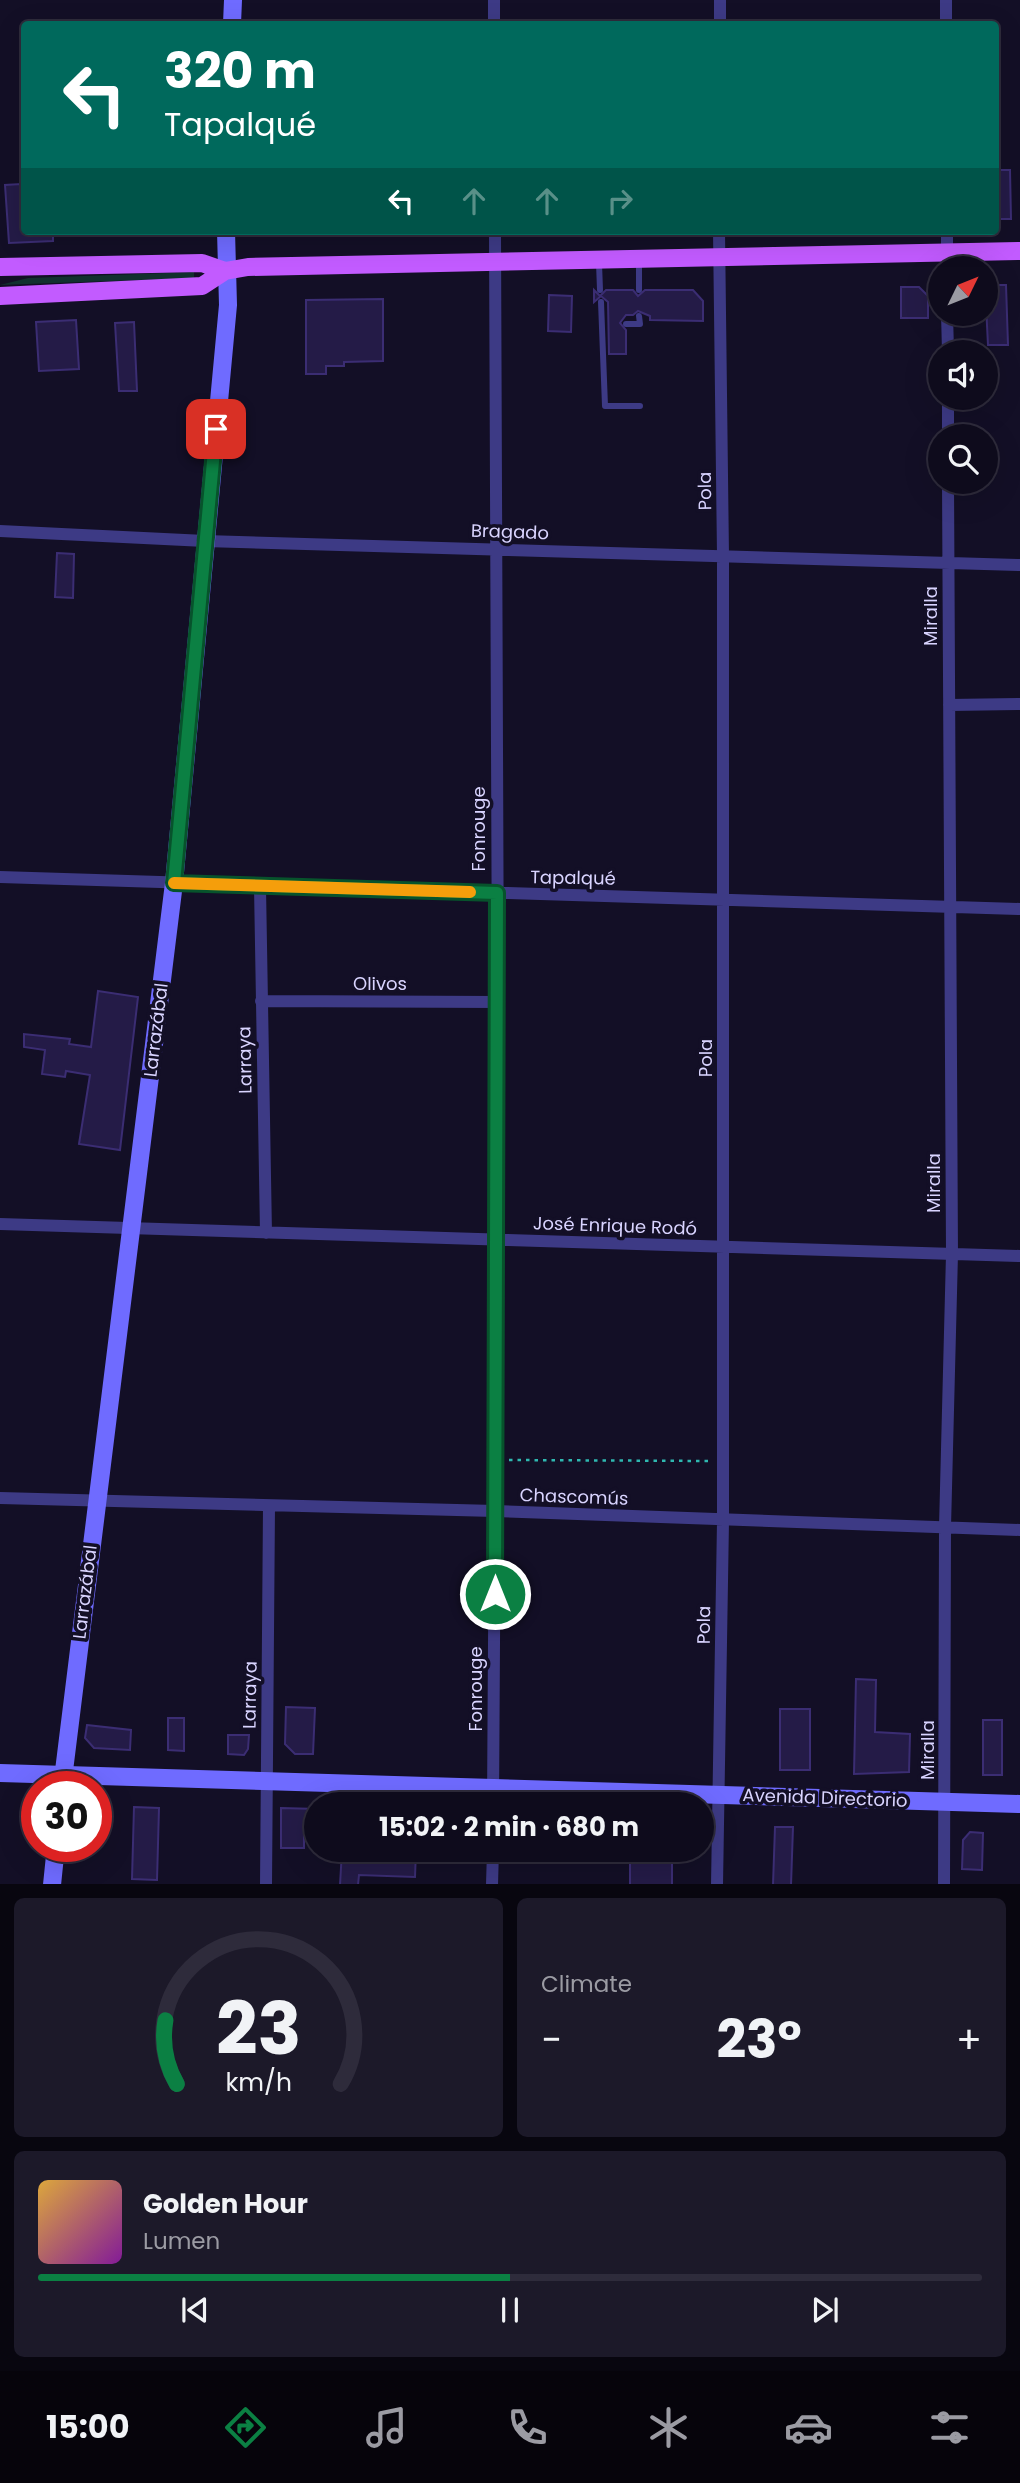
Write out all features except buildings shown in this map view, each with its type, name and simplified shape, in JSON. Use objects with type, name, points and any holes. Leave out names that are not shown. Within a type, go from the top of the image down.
[{"type":"main road","points":[[979,256],[1020,251]]},
{"type":"main road","points":[[0,296],[202,286],[225,271],[248,267],[719,257],[928,260]]},
{"type":"main road","points":[[0,267],[202,263],[225,271]]},
{"type":"street","points":[[232,21],[233,0]]},
{"type":"street","points":[[494,0],[494,21]]},
{"type":"street","points":[[720,0],[720,21]]},
{"type":"street","points":[[946,0],[946,21]]},
{"type":"street","name":"Larrazábal","points":[[64,1771],[174,883],[228,305],[226,235]]},
{"type":"street","name":"Fonrouge","points":[[493,1792],[498,1002],[495,235]]},
{"type":"street","name":"Pola","points":[[717,1884],[723,1521],[723,556],[719,235]]},
{"type":"street","points":[[947,235],[947,256]]},
{"type":"street","name":"Miralla","points":[[944,1884],[945,1528],[952,1254],[948,494]]},
{"type":"street","name":"Bragado","points":[[0,531],[205,541],[948,565],[1020,565]]},
{"type":"street","points":[[949,705],[1020,704]]},
{"type":"street","name":"Tapalqué","points":[[0,877],[1020,909]]},
{"type":"street","name":"Larraya","points":[[260,887],[266,1233]]},
{"type":"street","name":"Olivos","points":[[261,1001],[498,1002]]},
{"type":"street","name":"José Enrique Rodó","points":[[0,1224],[1020,1256]]},
{"type":"street","name":"Chascomús","points":[[0,1498],[495,1511],[1020,1530]]},
{"type":"street","name":"Larraya","points":[[266,1884],[269,1506]]},
{"type":"street","name":"Avenida Directorio","points":[[0,1773],[21,1776]]},
{"type":"street","name":"Avenida Directorio","points":[[112,1781],[266,1782],[417,1792]]},
{"type":"street","name":"Avenida Directorio","points":[[714,1795],[1020,1804]]},
{"type":"street","points":[[52,1884],[54,1862]]},
{"type":"street","points":[[492,1884],[493,1862]]},
{"type":"lane","points":[[639,260],[639,290]]},
{"type":"lane","points":[[599,261],[600,290]]},
{"type":"lane","points":[[601,302],[605,324],[605,406],[640,407]]},
{"type":"lane","points":[[626,324],[640,324],[639,316]]},
{"type":"path","points":[[495,1460],[722,1461]]},
{"type":"green space","points":[[194,272],[194,278],[0,285],[28,278]]},
{"type":"slow traffic","points":[[174,883],[470,892]]},
{"type":"route","points":[[216,429],[174,883],[497,893],[495,1594]]}]
